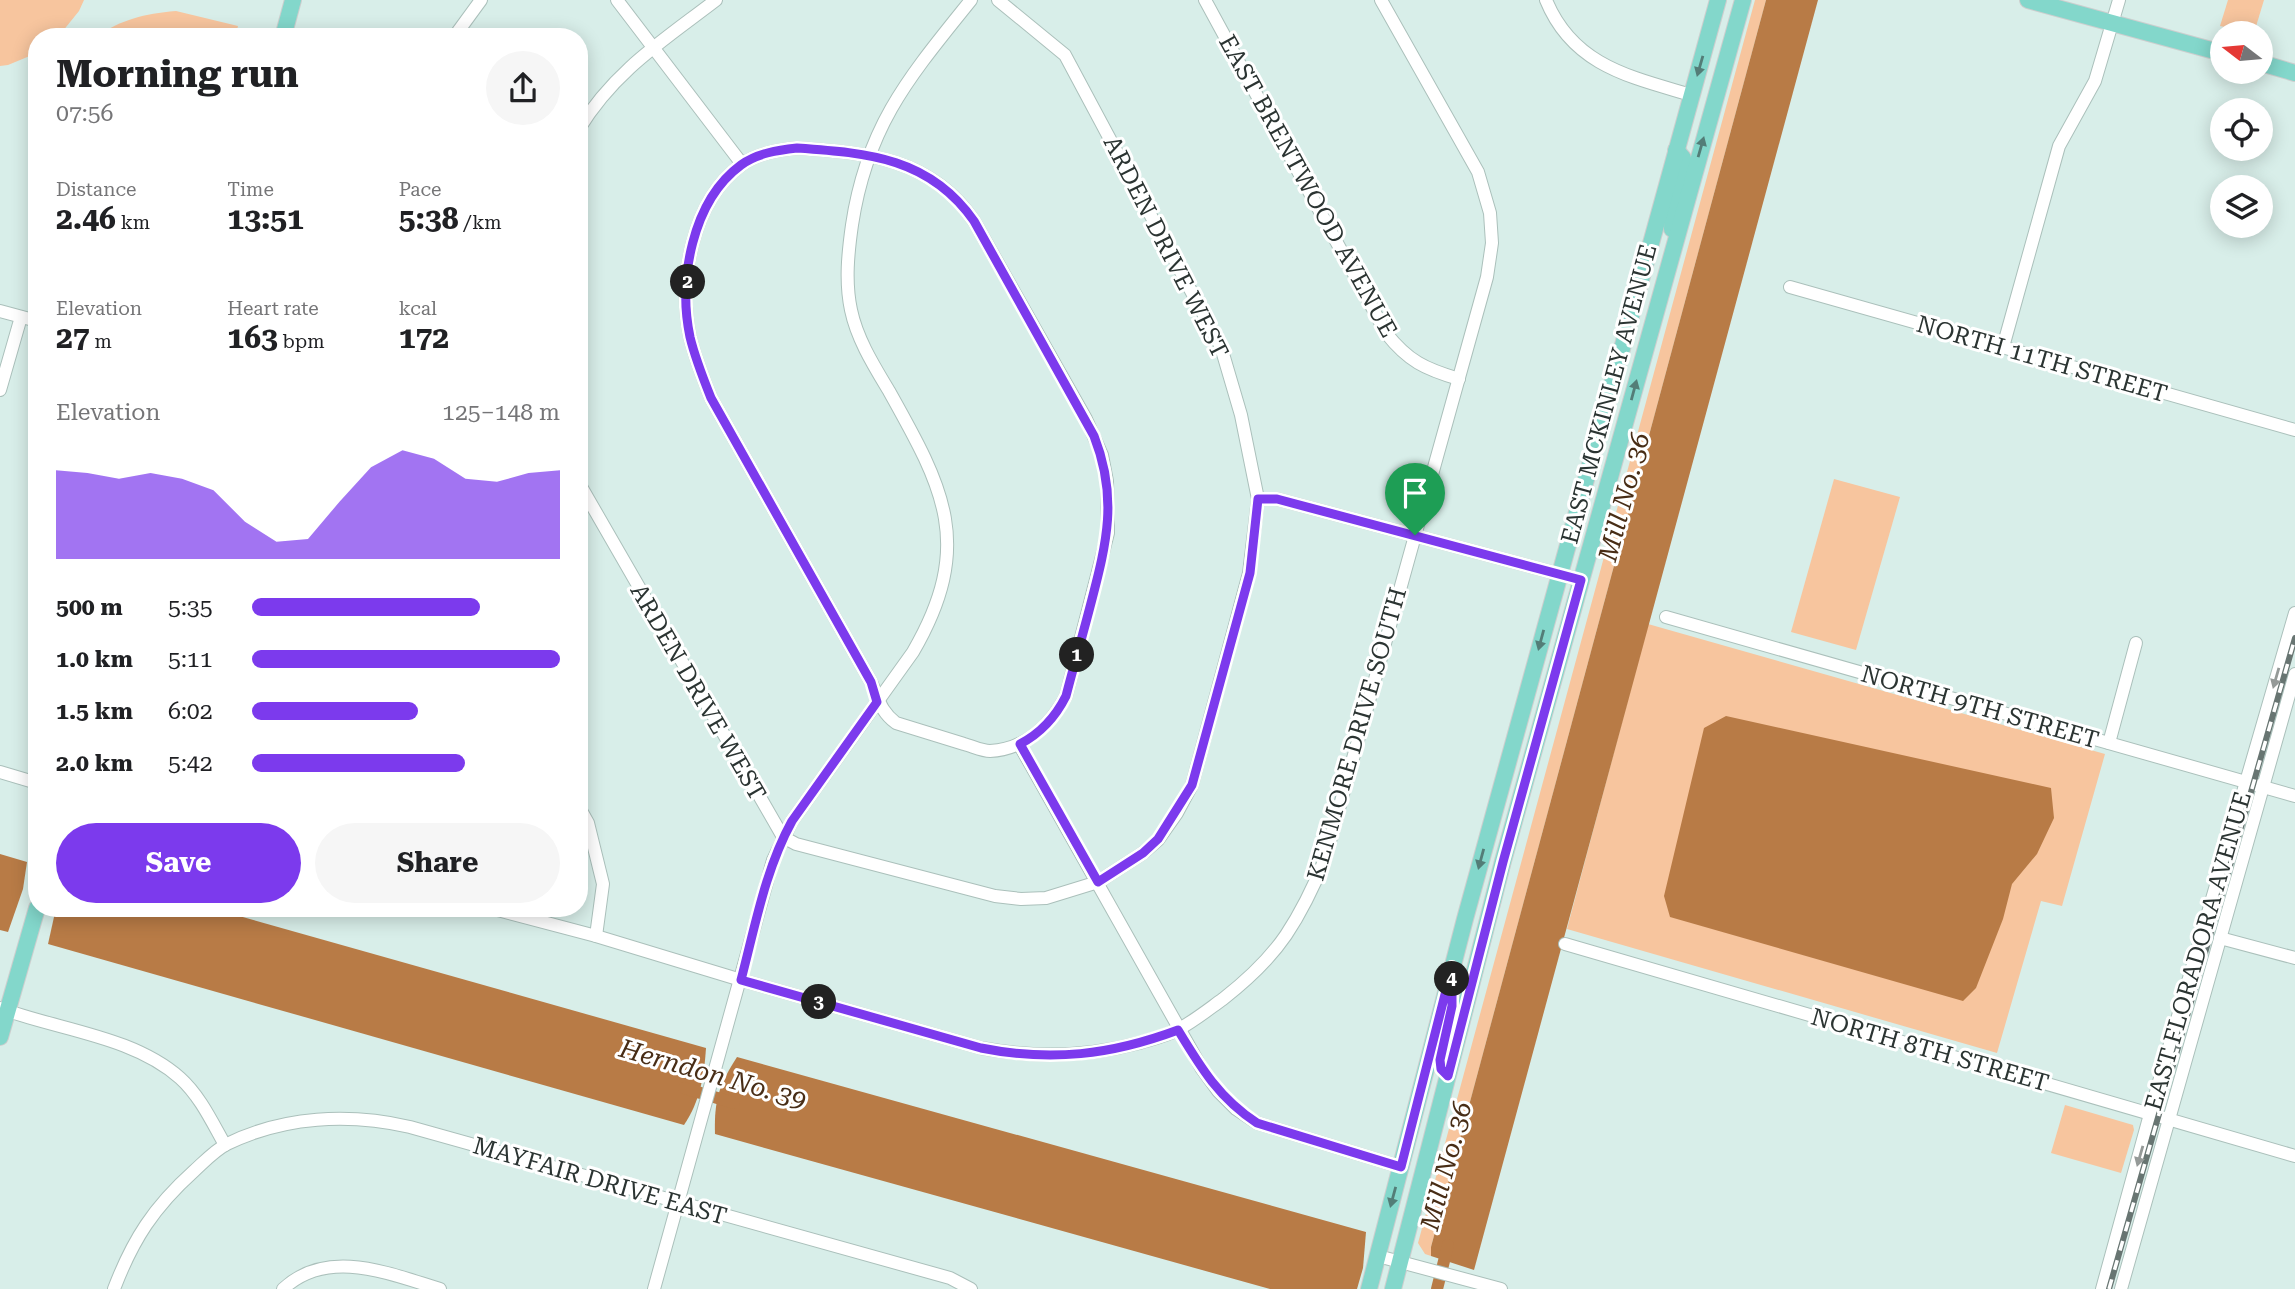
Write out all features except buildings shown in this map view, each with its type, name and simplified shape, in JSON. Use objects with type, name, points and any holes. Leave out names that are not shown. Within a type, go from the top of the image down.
[{"type":"main road","points":[[285,28],[293,0]]},
{"type":"main road","name":"EAST MCKINLEY AVENUE","points":[[1369,1289],[1452,967],[1718,0]]},
{"type":"main road","name":"EAST MCKINLEY AVENUE","points":[[1393,1289],[1503,862],[1743,0]]},
{"type":"main road","points":[[2028,0],[2210,50]]},
{"type":"main road","points":[[2273,66],[2295,72]]},
{"type":"main road","points":[[1672,252],[1673,206],[1684,158],[1676,150]]},
{"type":"main road","points":[[0,1037],[4,1009],[34,917]]},
{"type":"main road","points":[[1448,1076],[1441,1069],[1440,1060],[1452,1006],[1452,967]]},
{"type":"street","points":[[461,28],[481,0]]},
{"type":"street","points":[[617,0],[742,164]]},
{"type":"street","points":[[588,116],[609,85],[716,0]]},
{"type":"street","points":[[654,1289],[773,860],[792,821],[913,652],[929,624],[939,597],[947,559],[944,508],[924,454],[870,358],[852,313],[848,288],[848,255],[856,197],[869,156],[894,101],[912,73],[971,0]]},
{"type":"street","name":"ARDEN DRIVE WEST","points":[[588,499],[783,837],[796,844],[995,896],[1021,899],[1046,898],[1098,882],[1135,859],[1158,839],[1192,785],[1250,573],[1258,499],[1241,415],[1221,347],[1065,55],[998,0]]},
{"type":"street","name":"EAST BRENTWOOD AVENUE","points":[[1205,0],[1386,333],[1412,361],[1433,372],[1459,379]]},
{"type":"street","name":"KENMORE DRIVE SOUTH","points":[[524,917],[981,1048],[1011,1054],[1080,1055],[1118,1049],[1178,1030],[1240,986],[1265,961],[1285,937],[1307,900],[1325,859],[1487,277],[1492,243],[1490,213],[1478,172],[1381,0]]},
{"type":"street","points":[[1546,0],[1569,36],[1610,69],[1691,95]]},
{"type":"street","points":[[2003,347],[2059,146],[2095,81],[2119,0]]},
{"type":"street","points":[[797,148],[869,156],[902,163],[947,189],[962,203],[974,221],[1080,407],[1102,455],[1110,504],[1108,533],[1066,696],[1047,725],[1020,744],[989,751],[896,723],[885,715],[877,702],[871,682],[711,398],[690,335],[687,299],[689,263],[696,233],[708,203],[724,181],[742,164],[778,150],[797,148]]},
{"type":"street","name":"NORTH 11TH STREET","points":[[1790,287],[2295,430]]},
{"type":"street","points":[[0,311],[28,319]]},
{"type":"street","points":[[0,390],[21,317]]},
{"type":"street","points":[[1258,499],[1277,499],[1581,580]]},
{"type":"street","name":"EAST FLORADORA AVENUE","points":[[2102,1289],[2295,613]]},
{"type":"street","name":"NORTH 9TH STREET","points":[[1666,617],[2295,796]]},
{"type":"street","points":[[2109,743],[2137,643]]},
{"type":"street","name":"EAST FLORADORA AVENUE","points":[[2121,1289],[2295,674]]},
{"type":"street","points":[[1020,744],[1178,1030],[1218,1091],[1236,1110],[1257,1123],[1401,1167]]},
{"type":"street","points":[[0,772],[28,780]]},
{"type":"street","points":[[588,823],[603,884],[596,936]]},
{"type":"street","points":[[2220,938],[2295,958]]},
{"type":"street","name":"NORTH 8TH STREET","points":[[1565,944],[2295,1156]]},
{"type":"street","points":[[4,1009],[120,1044],[158,1062],[181,1079],[195,1094],[225,1145],[183,1181],[147,1220],[114,1289]]},
{"type":"street","name":"MAYFAIR DRIVE EAST","points":[[225,1145],[286,1124],[366,1118],[410,1127],[950,1278],[971,1289]]},
{"type":"street","points":[[1378,1256],[1495,1288]]},
{"type":"street","points":[[283,1289],[302,1276],[318,1270],[348,1266],[367,1268],[440,1289]]},
{"type":"shaded area","points":[[0,0],[84,0],[65,28],[28,28],[28,57],[0,66]]},
{"type":"shaded area","points":[[1755,0],[1766,0],[1431,1247],[1431,1256],[1425,1254],[1418,1243]]},
{"type":"shaded area","points":[[1766,0],[1818,0],[1474,1270],[1431,1256],[1431,1247]]},
{"type":"shaded area","points":[[2228,0],[2264,0],[2258,21],[2222,21]]},
{"type":"shaded area","points":[[176,11],[238,26],[111,28],[134,18]]},
{"type":"shaded area","points":[[1834,479],[1900,497],[1856,650],[1791,632]]},
{"type":"shaded area","points":[[1648,624],[2105,754],[2062,906],[2041,901],[1997,1053],[1567,929]]},
{"type":"shaded area","points":[[1726,716],[2051,788],[2054,818],[2037,854],[2012,884],[2003,919],[1976,988],[1963,1001],[1670,917],[1664,896],[1704,728]]},
{"type":"shaded area","points":[[0,854],[27,862],[23,889],[8,932],[0,930]]},
{"type":"shaded area","points":[[54,917],[243,917],[706,1048],[704,1069],[694,1107],[684,1125],[48,944]]},
{"type":"shaded area","points":[[737,1057],[1366,1232],[1363,1268],[1357,1289],[1270,1289],[715,1134],[715,1112],[719,1093]]},
{"type":"shaded area","points":[[2065,1105],[2133,1125],[2134,1130],[2121,1173],[2051,1153]]},
{"type":"waterway","name":"Herndon No. 39","points":[[684,1088],[734,1103]]},
{"type":"waterway","name":"Mill No. 36","points":[[1437,1289],[1448,1245]]},
{"type":"railway","points":[[2109,1289],[2295,638]]},
{"type":"route","points":[[817,149],[887,159],[931,177],[962,203],[974,221],[1086,419],[1102,455],[1110,504],[1103,559],[1066,696],[1047,725],[1020,744],[1098,882],[1119,871],[1158,839],[1177,813],[1192,785],[1250,573],[1258,499],[1277,499],[1415,535],[1581,580],[1503,862],[1448,1076],[1441,1069],[1440,1060],[1452,1006],[1452,967],[1401,1167],[1257,1123],[1236,1110],[1218,1091],[1178,1030],[1118,1049],[1080,1055],[1011,1054],[981,1048],[741,980],[773,860],[783,837],[877,702],[871,682],[711,398],[690,335],[687,299],[689,263],[696,233],[708,203],[724,181],[742,164],[778,150],[817,149]]}]
